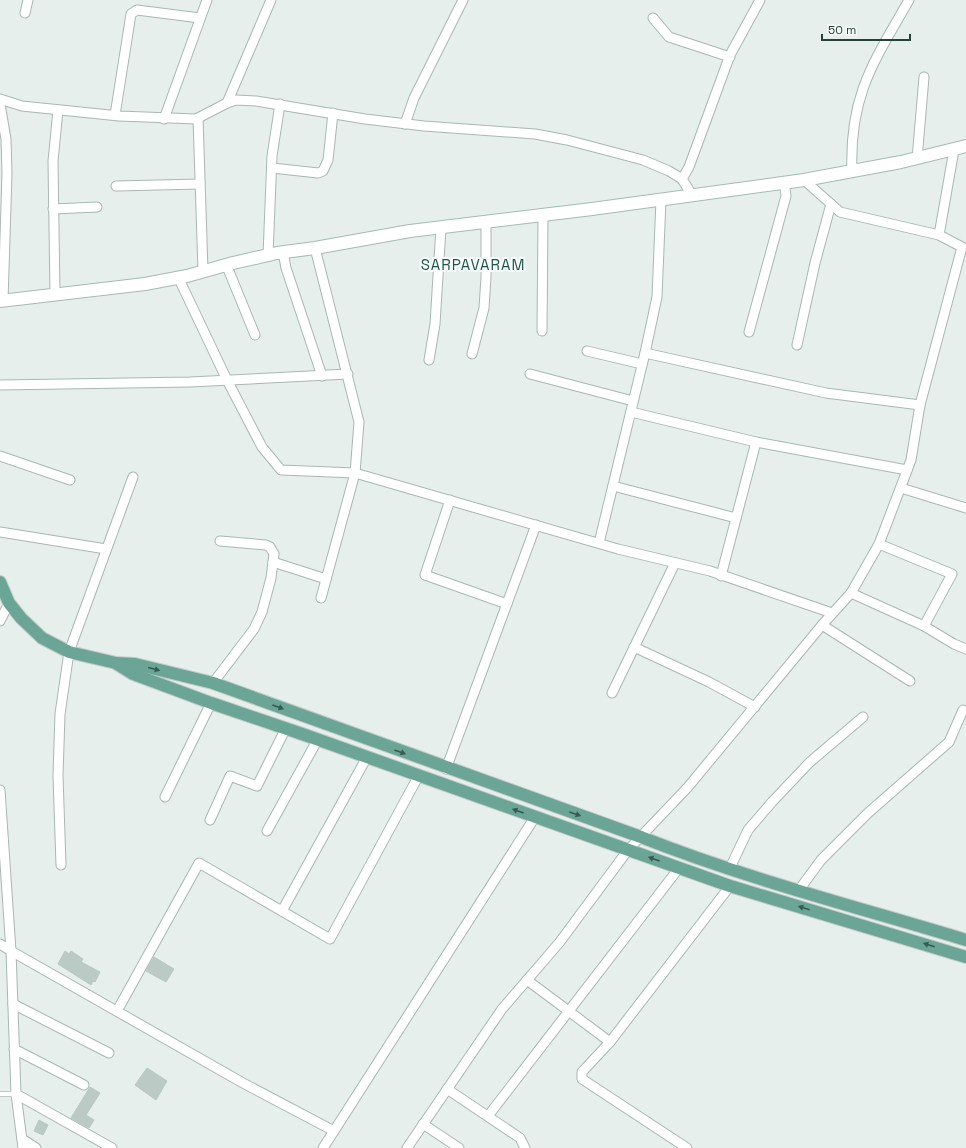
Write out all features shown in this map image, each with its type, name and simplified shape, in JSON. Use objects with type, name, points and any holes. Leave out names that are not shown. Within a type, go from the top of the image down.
[{"type":"main road","points":[[1,301],[110,289],[178,277],[226,264],[283,252],[315,248],[410,231],[543,216],[804,180],[917,159],[966,146]]},
{"type":"main road","points":[[0,582],[9,603],[21,618],[42,638],[69,652],[116,663],[135,664],[213,683],[729,870],[966,940]]},
{"type":"main road","points":[[116,663],[133,674],[211,703],[318,739],[730,886],[966,957]]},
{"type":"street","points":[[25,13],[28,0]]},
{"type":"street","points":[[164,119],[207,0]]},
{"type":"street","points":[[227,103],[271,0]]},
{"type":"street","points":[[405,124],[414,98],[463,0]]},
{"type":"street","points":[[682,179],[689,167],[730,57],[760,0]]},
{"type":"street","points":[[852,172],[851,143],[856,106],[867,74],[909,0]]},
{"type":"street","points":[[115,115],[131,14],[137,10],[200,18]]},
{"type":"street","points":[[653,18],[669,37],[730,57]]},
{"type":"street","points":[[917,159],[924,77]]},
{"type":"street","points":[[0,99],[22,106],[164,119],[198,118],[227,103],[243,101],[280,104],[405,124],[478,131],[535,134],[561,139],[643,160],[669,171],[682,179],[692,196]]},
{"type":"street","points":[[0,104],[5,133],[7,173],[1,301]]},
{"type":"street","points":[[268,255],[272,168],[280,104]]},
{"type":"street","points":[[55,295],[53,208],[54,161],[58,110]]},
{"type":"street","points":[[272,168],[318,173],[323,171],[328,160],[334,113]]},
{"type":"street","points":[[198,118],[203,271]]},
{"type":"street","points":[[939,235],[954,150]]},
{"type":"street","points":[[407,1148],[502,1009],[559,943],[628,850],[688,787],[832,613],[851,593],[879,544],[902,488],[911,460],[920,405],[964,247],[939,235],[840,212],[804,180]]},
{"type":"street","points":[[749,332],[786,196],[784,182]]},
{"type":"street","points":[[116,186],[200,184]]},
{"type":"street","points":[[599,544],[634,401],[657,297],[661,200]]},
{"type":"street","points":[[797,345],[815,263],[831,204]]},
{"type":"street","points":[[53,208],[98,207]]},
{"type":"street","points":[[542,332],[543,216]]},
{"type":"street","points":[[472,354],[484,308],[486,277],[486,222]]},
{"type":"street","points":[[428,360],[436,324],[442,228]]},
{"type":"street","points":[[315,248],[360,422],[355,473],[321,598]]},
{"type":"street","points":[[283,252],[286,268],[322,376]]},
{"type":"street","points":[[226,264],[255,335]]},
{"type":"street","points":[[178,277],[227,380],[262,447],[281,470],[355,473],[599,544],[710,571],[832,613]]},
{"type":"street","points":[[587,351],[642,364]]},
{"type":"street","points":[[645,353],[826,393],[920,405]]},
{"type":"street","points":[[0,385],[227,380],[348,374]]},
{"type":"street","points":[[530,374],[634,401]]},
{"type":"street","points":[[631,412],[756,442],[908,470]]},
{"type":"street","points":[[721,576],[756,442]]},
{"type":"street","points":[[0,456],[70,480]]},
{"type":"street","points":[[61,865],[58,776],[60,714],[69,652],[133,477]]},
{"type":"street","points":[[613,486],[736,518]]},
{"type":"street","points":[[902,488],[966,508]]},
{"type":"street","points":[[450,500],[425,575],[507,604]]},
{"type":"street","points":[[446,768],[536,525]]},
{"type":"street","points":[[0,532],[106,549]]},
{"type":"street","points":[[213,683],[254,629],[262,612],[271,578],[274,554],[270,547],[220,541]]},
{"type":"street","points":[[879,544],[952,574],[924,626]]},
{"type":"street","points":[[273,562],[326,579]]},
{"type":"street","points":[[612,693],[675,562]]},
{"type":"street","points":[[851,593],[924,626],[954,644],[966,649]]},
{"type":"street","points":[[0,621],[9,603]]},
{"type":"street","points":[[822,625],[910,681]]},
{"type":"street","points":[[634,647],[710,682],[755,707]]},
{"type":"street","points":[[165,797],[211,703]]},
{"type":"street","points":[[799,890],[821,860],[868,813],[949,742],[963,710]]},
{"type":"street","points":[[729,870],[748,830],[767,808],[810,762],[863,717]]},
{"type":"street","points":[[210,820],[230,776],[258,786],[286,728]]},
{"type":"street","points":[[267,831],[318,739]]},
{"type":"street","points":[[282,911],[367,757]]},
{"type":"street","points":[[117,1011],[199,863],[330,938],[419,775]]},
{"type":"street","points":[[0,790],[11,951],[16,1094],[22,1144],[36,1148]]},
{"type":"street","points":[[323,1148],[535,817]]},
{"type":"street","points":[[488,1116],[679,868]]},
{"type":"street","points":[[686,1148],[582,1079],[582,1072],[610,1042],[730,886]]},
{"type":"street","points":[[0,944],[243,1083],[334,1131]]},
{"type":"street","points":[[527,980],[610,1042]]},
{"type":"street","points":[[13,1004],[109,1052]]},
{"type":"street","points":[[14,1049],[84,1085]]},
{"type":"street","points":[[447,1089],[520,1138],[525,1148]]},
{"type":"street","points":[[16,1094],[112,1148]]},
{"type":"street","points":[[423,1124],[459,1148]]},
{"type":"lane","points":[[0,1094],[16,1094]]},
{"type":"building","points":[[65,951],[69,954],[71,951],[83,959],[81,962],[100,972],[95,982],[93,981],[91,985],[58,964]]},
{"type":"building","points":[[154,957],[174,969],[166,982],[146,971]]},
{"type":"building","points":[[147,1068],[167,1081],[156,1100],[135,1085]]},
{"type":"building","points":[[90,1087],[100,1093],[86,1115],[94,1120],[89,1128],[71,1118]]},
{"type":"building","points":[[39,1120],[48,1125],[43,1135],[34,1131]]},
{"type":"district","name":"SARPAVARAM","points":[[473,265]]}]
